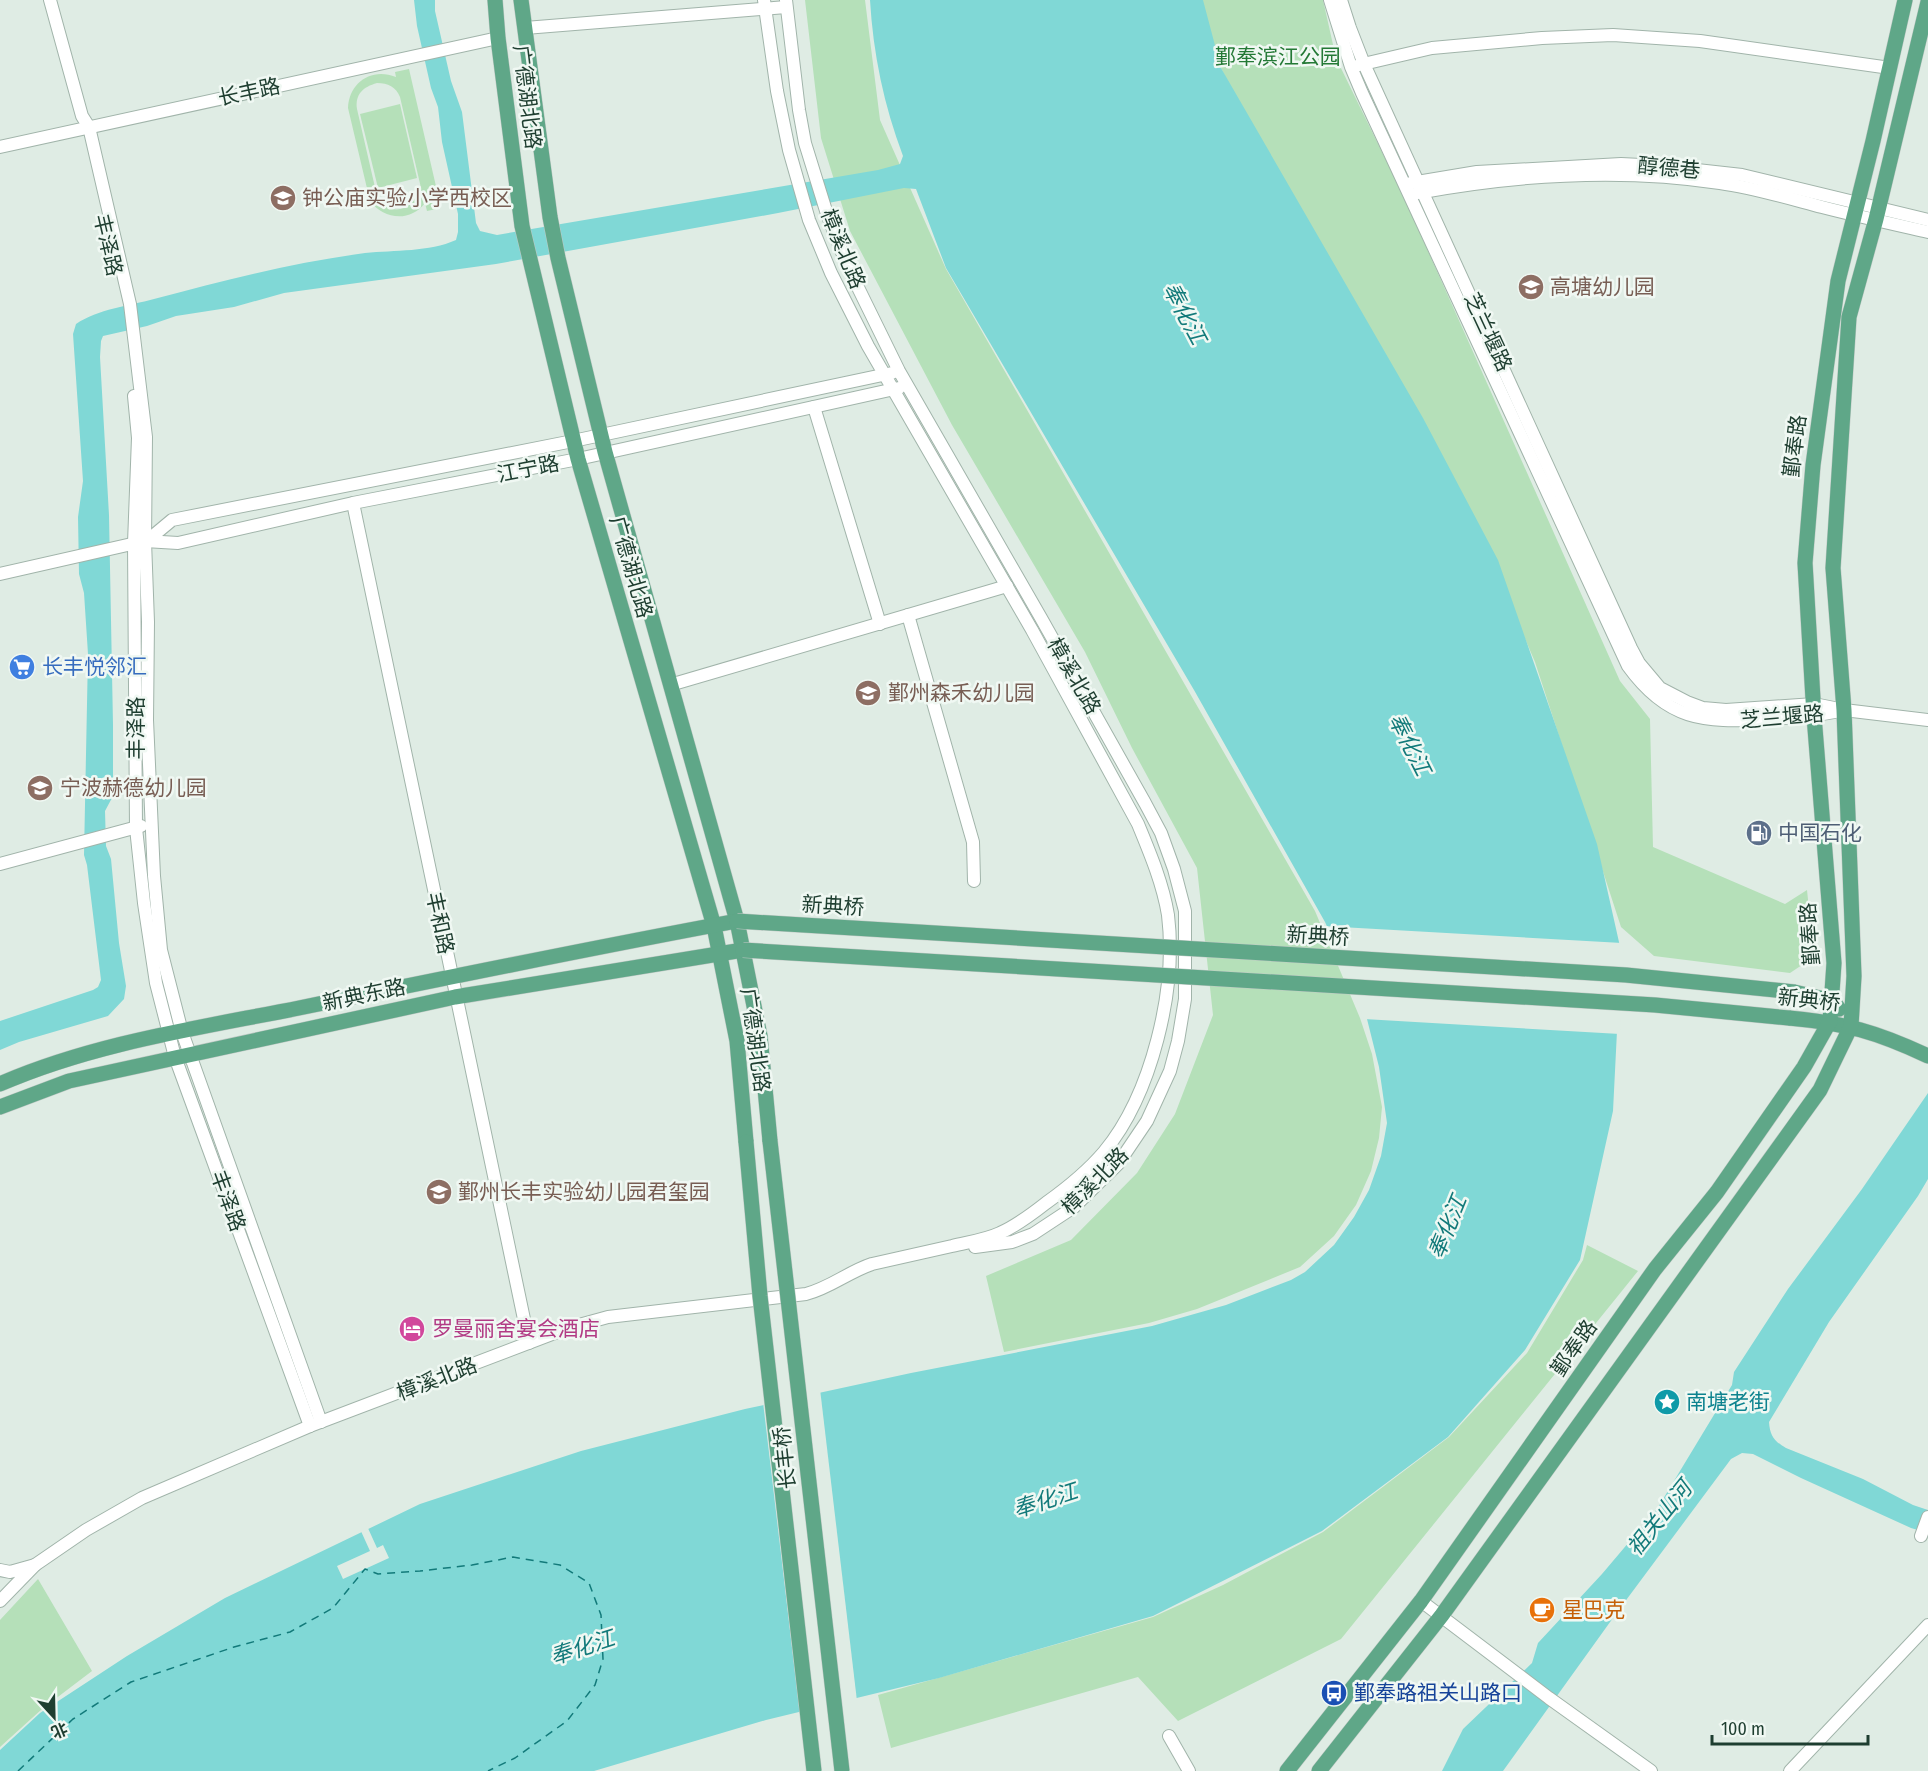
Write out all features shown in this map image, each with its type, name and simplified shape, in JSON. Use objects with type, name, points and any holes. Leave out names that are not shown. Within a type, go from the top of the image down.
[{"type":"main road","name":"广德湖北路","points":[[495,0],[522,226],[573,441],[714,926],[736,1041],[746,1142]]},
{"type":"main road","name":"广德湖北路","points":[[521,0],[550,217],[558,258],[600,435],[737,921],[760,1036],[770,1141]]},
{"type":"main road","name":"鄞奉路","points":[[1287,1771],[1421,1601],[1655,1269],[1717,1192],[1804,1067],[1830,1021],[1834,963],[1805,562],[1811,486],[1838,281],[1857,210],[1905,0]]},
{"type":"main road","name":"鄞奉路","points":[[1319,1771],[1442,1615],[1820,1090],[1851,1026],[1854,976],[1844,710],[1833,568],[1849,317],[1877,214],[1928,2]]},
{"type":"main road","name":"新典东路","points":[[0,1084],[105,1048],[737,921]]},
{"type":"main road","name":"新典桥","points":[[737,921],[1626,975],[1794,992],[1833,1001],[1851,1026]]},
{"type":"main road","name":"新典东路","points":[[0,1107],[69,1081],[455,997],[743,950]]},
{"type":"main road","name":"新典桥","points":[[743,950],[1655,1005],[1830,1021],[1851,1026]]},
{"type":"main road","points":[[1851,1026],[1891,1038],[1928,1056]]},
{"type":"main road","name":"长丰桥","points":[[770,1141],[842,1771]]},
{"type":"main road","name":"长丰桥","points":[[746,1142],[761,1307],[813,1771]]},
{"type":"street","name":"丰泽路","points":[[50,0],[84,124],[137,354],[146,437],[135,828],[156,983],[175,1033],[190,1054],[316,1424]]},
{"type":"street","name":"芝兰堰路","points":[[1330,0],[1351,67],[1414,188],[1556,480],[1631,648],[1648,675],[1660,688],[1703,708],[1844,710],[1928,720]]},
{"type":"street","name":"芝兰堰路","points":[[1341,0],[1414,188]]},
{"type":"street","points":[[525,28],[764,4],[786,4]]},
{"type":"street","name":"樟溪北路","points":[[0,1601],[34,1565],[86,1530],[142,1498],[316,1424],[530,1343],[608,1317],[806,1294],[830,1286],[855,1269],[1001,1233],[1069,1187],[1104,1152],[1133,1108],[1151,1066],[1167,986],[1169,936],[1167,913],[1150,853],[1138,824],[1118,787],[1007,586],[868,346],[831,273],[809,220],[796,177],[777,91],[764,4]]},
{"type":"street","name":"樟溪北路","points":[[786,4],[805,143],[827,214],[847,265],[899,371],[1161,833],[1174,869],[1185,911],[1185,999],[1178,1041],[1170,1071],[1148,1121],[1118,1164],[1074,1207],[1033,1234],[1012,1242],[932,1250]]},
{"type":"street","points":[[1351,67],[1432,48],[1542,38],[1613,35],[1711,43],[1890,68]]},
{"type":"street","name":"长丰路","points":[[0,147],[84,124],[498,38]]},
{"type":"street","name":"醇德巷","points":[[1414,188],[1477,171],[1622,164],[1662,166],[1742,175],[1857,210],[1928,220]]},
{"type":"street","name":"醇德巷","points":[[1877,214],[1928,232]]},
{"type":"street","name":"丰泽路","points":[[126,306],[127,338],[138,438],[148,622],[147,720],[156,909],[175,1033],[175,1058],[316,1424]]},
{"type":"street","name":"江宁路","points":[[142,541],[172,519],[573,441],[899,371]]},
{"type":"street","name":"江宁路","points":[[142,541],[178,543],[353,503],[578,459],[908,386]]},
{"type":"street","points":[[814,407],[880,624]]},
{"type":"street","name":"丰和路","points":[[353,503],[455,997],[530,1343]]},
{"type":"street","points":[[0,574],[142,541]]},
{"type":"street","points":[[669,685],[1007,586]]},
{"type":"street","points":[[908,615],[973,842],[974,881]]},
{"type":"street","points":[[0,864],[151,824]]},
{"type":"street","points":[[1921,1536],[1928,1517]]},
{"type":"street","name":"樟溪北路","points":[[0,1570],[10,1572],[34,1565]]},
{"type":"street","points":[[1421,1601],[1549,1698],[1651,1771]]},
{"type":"street","points":[[1790,1771],[1928,1625]]},
{"type":"street","points":[[1168,1736],[1189,1771]]},
{"type":"green space","points":[[805,0],[865,0],[880,120],[946,269],[1315,911],[1360,1018],[1372,1054],[1382,1107],[1379,1138],[1371,1171],[1356,1205],[1334,1236],[1300,1267],[1197,1309],[1149,1323],[1004,1352],[986,1276],[1071,1240],[1137,1173],[1175,1114],[1213,1015],[1197,868],[1132,748],[1085,652],[952,425],[850,231],[821,138]]},
{"type":"green space","name":"鄞奉滨江公园","points":[[1190,0],[1323,0],[1336,58],[1403,195],[1620,681],[1650,719],[1653,847],[1785,904],[1807,890],[1814,957],[1790,973],[1654,956],[1621,927],[1535,662],[1474,519],[1246,119],[1192,9]]},
{"type":"green space","points":[[409,69],[441,208],[427,211],[425,203],[412,214],[404,216],[382,212],[370,201],[348,108],[352,91],[363,79],[378,74],[396,77],[395,72]],"holes":[[[377,83],[394,88],[400,97],[421,188],[413,202],[401,209],[389,208],[377,196],[357,109],[357,99],[361,92]]]},
{"type":"green space","points":[[400,104],[417,178],[378,188],[360,114]]},
{"type":"green space","points":[[1587,1245],[1638,1271],[1341,1639],[1178,1721],[1138,1677],[891,1748],[878,1695],[1153,1617],[1223,1585],[1323,1532],[1449,1437],[1527,1353],[1583,1260]]},
{"type":"green space","points":[[38,1579],[92,1671],[42,1709],[0,1747],[0,1620]]},
{"type":"water","name":"奉化江","points":[[414,0],[435,0],[435,11],[451,81],[462,112],[476,223],[480,231],[497,235],[878,170],[900,164],[903,156],[880,79],[870,0],[1203,0],[1221,68],[1423,418],[1498,560],[1597,844],[1621,951],[1613,1111],[1580,1260],[1525,1350],[1448,1437],[1322,1531],[1153,1616],[939,1678],[766,1720],[594,1771],[0,1771],[0,1750],[40,1713],[127,1656],[225,1598],[420,1504],[581,1451],[745,1409],[911,1373],[1152,1326],[1226,1305],[1291,1280],[1305,1272],[1334,1245],[1354,1217],[1369,1190],[1381,1156],[1387,1123],[1379,1067],[1367,1019],[1325,922],[1194,690],[946,268],[916,189],[904,188],[496,264],[284,293],[234,307],[176,316],[147,326],[103,336],[100,357],[109,515],[113,725],[113,796],[105,811],[106,846],[111,859],[119,943],[126,986],[124,999],[108,1016],[19,1042],[0,1050],[0,1021],[93,990],[98,987],[101,980],[84,855],[88,654],[84,593],[79,574],[78,517],[83,481],[73,334],[76,324],[104,311],[259,273],[365,253],[435,247],[456,240],[458,214],[442,142],[438,107],[431,88],[417,26]]},
{"type":"water","name":"祖关山河","points":[[1928,1093],[1928,1179],[1829,1322],[1769,1422],[1773,1438],[1786,1448],[1863,1479],[1913,1505],[1928,1510],[1928,1533],[1911,1528],[1753,1454],[1742,1453],[1731,1459],[1503,1771],[1442,1771],[1463,1729],[1532,1663],[1538,1643],[1602,1574],[1657,1509],[1732,1385],[1734,1372],[1788,1289],[1862,1189]]},
{"type":"pier","points":[[1323,926],[1622,943],[1624,951],[1620,1034],[1364,1019]]},
{"type":"pier","points":[[820,1389],[857,1701],[800,1715],[763,1402]]},
{"type":"pier","points":[[367,1526],[377,1548],[383,1545],[389,1558],[343,1579],[337,1566],[370,1551],[360,1529]]},
{"type":"ferry route","points":[[18,1771],[73,1719],[131,1682],[234,1647],[290,1632],[333,1608],[365,1569],[378,1574],[420,1571],[472,1565],[513,1557],[560,1565],[589,1583],[601,1615],[603,1659],[595,1685],[567,1721],[515,1758],[488,1771]]},
{"type":"place","name":"钟公庙实验小学西校区","points":[[283,198]]},
{"type":"place","name":"高塘幼儿园","points":[[1531,287]]},
{"type":"place","name":"长丰悦邻汇","points":[[22,667]]},
{"type":"place","name":"鄞州森禾幼儿园","points":[[868,693]]},
{"type":"place","name":"宁波赫德幼儿园","points":[[40,788]]},
{"type":"place","name":"中国石化","points":[[1759,833]]},
{"type":"place","name":"鄞州长丰实验幼儿园君玺园","points":[[439,1192]]},
{"type":"place","name":"罗曼丽舍宴会酒店","points":[[412,1329]]},
{"type":"place","name":"南塘老街","points":[[1667,1402]]},
{"type":"place","name":"星巴克","points":[[1542,1610]]},
{"type":"place","name":"鄞奉路祖关山路口","points":[[1334,1693]]}]
